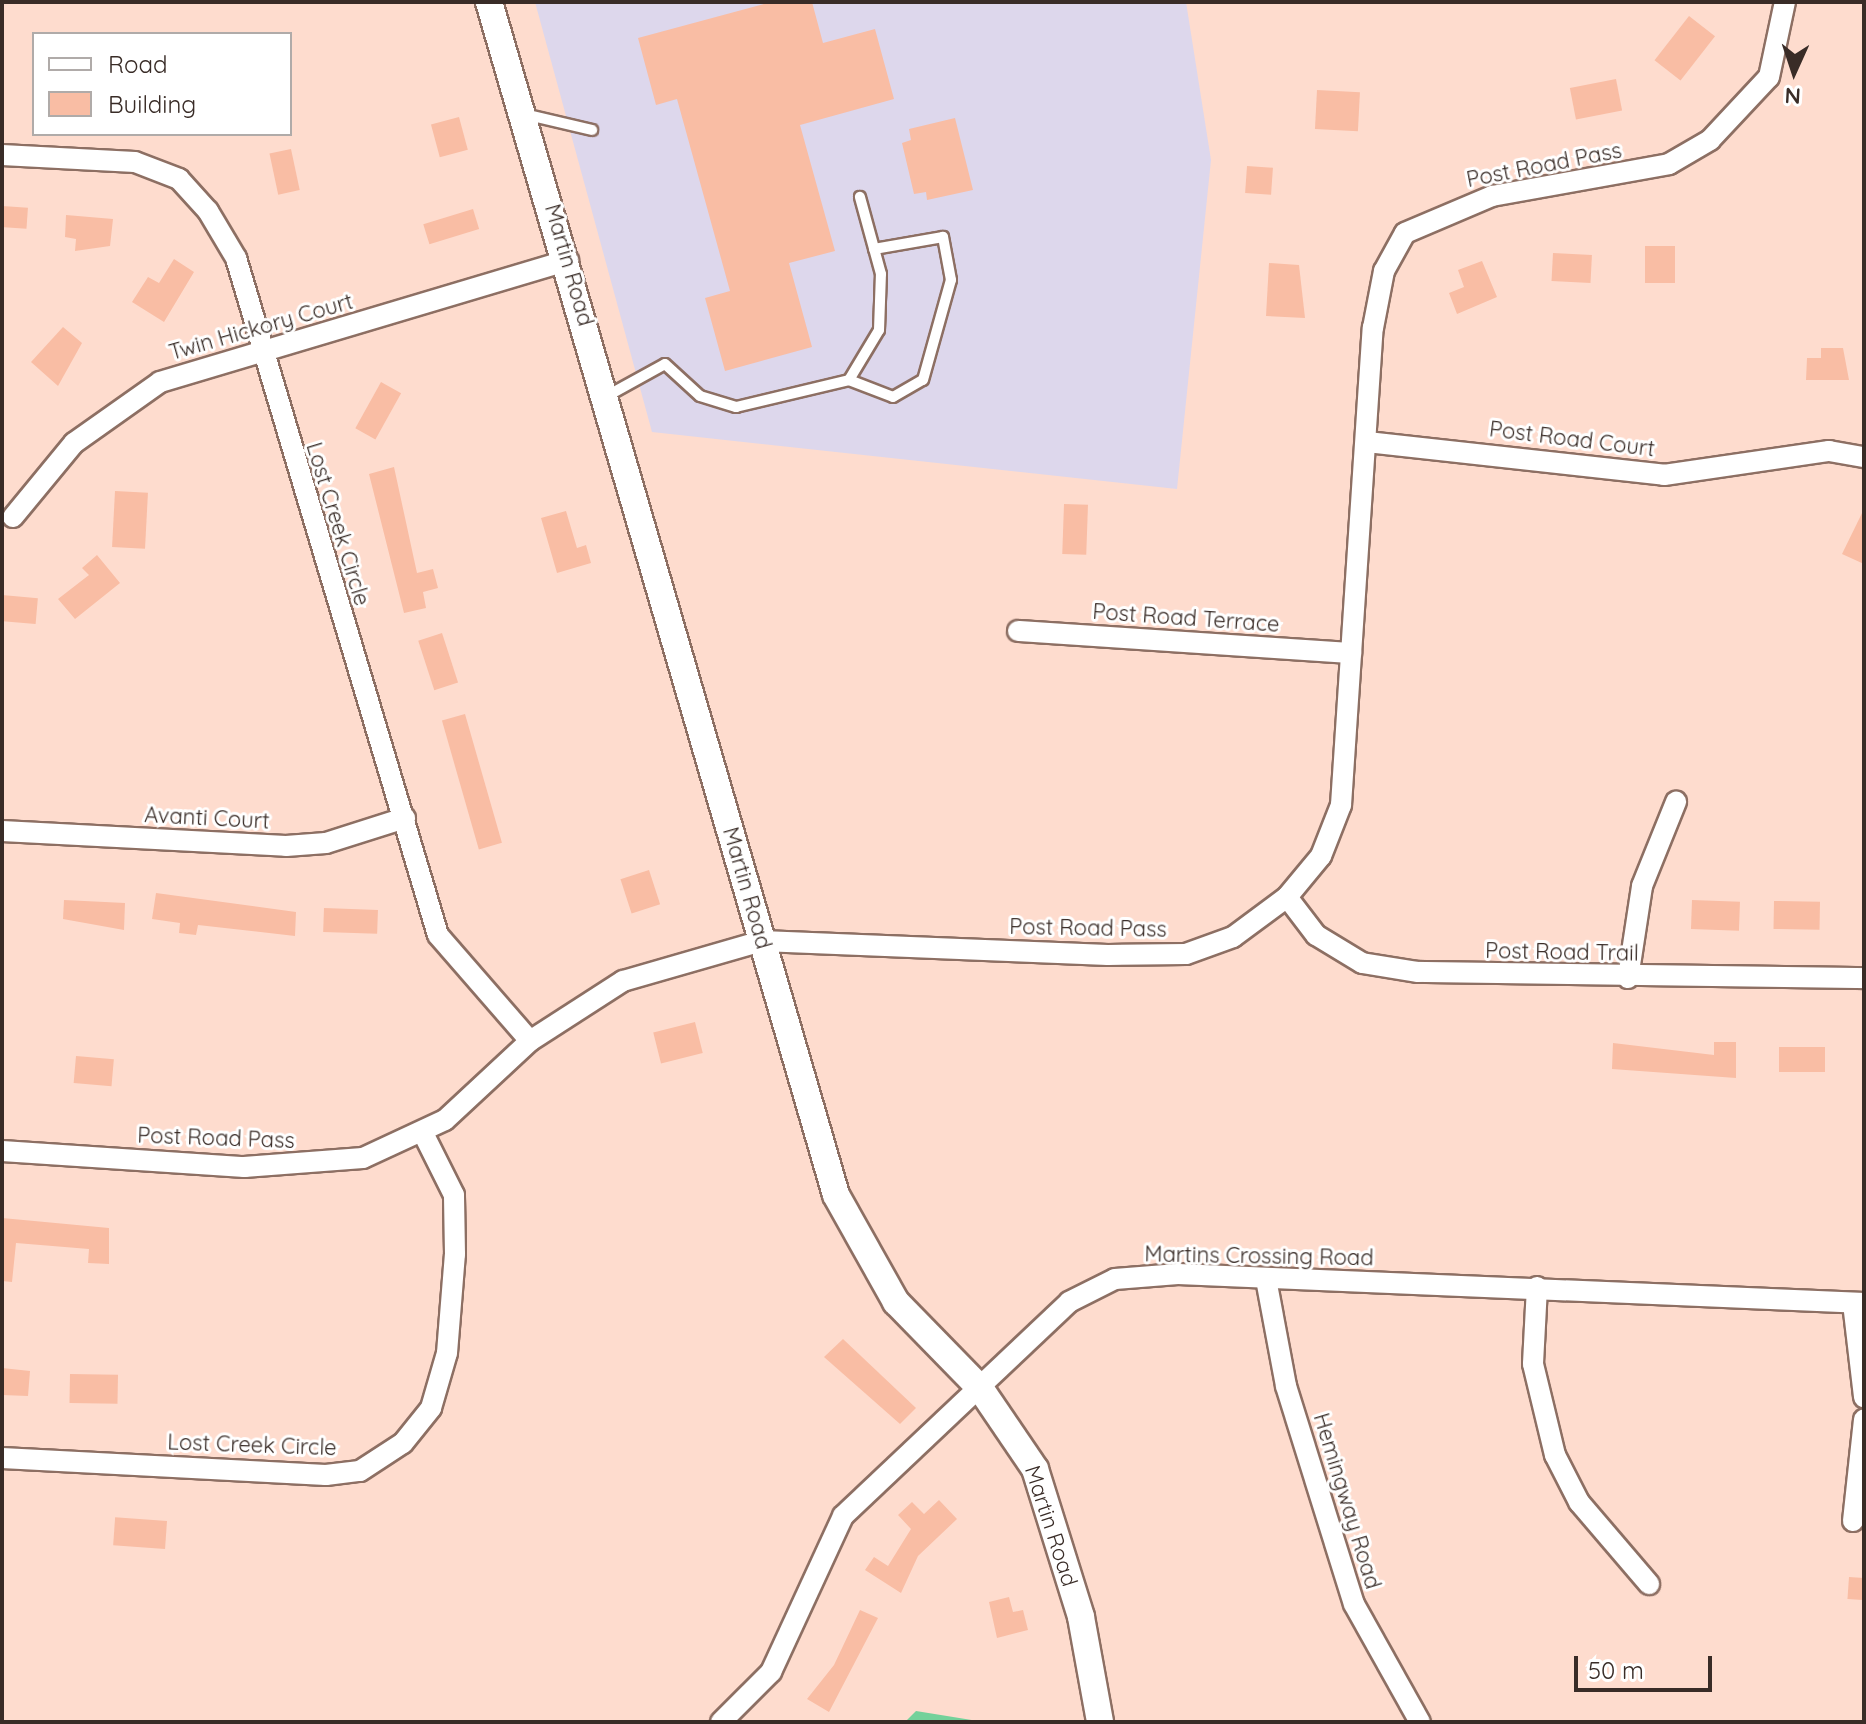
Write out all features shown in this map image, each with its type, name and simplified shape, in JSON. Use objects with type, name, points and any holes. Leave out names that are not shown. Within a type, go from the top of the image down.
[{"type":"street","name":"Martin Road","points":[[489,2],[568,260],[805,1101],[853,1233],[896,1302],[980,1388],[1035,1469],[1081,1617],[1100,1722]]},
{"type":"street","name":"Post Road Pass","points":[[2,1151],[244,1167],[321,1164],[363,1158],[423,1133],[530,1041],[623,981],[762,941],[1186,954],[1233,937],[1287,897],[1321,856],[1341,805],[1373,328],[1384,271],[1405,233],[1492,196],[1669,164],[1710,140],[1769,77],[1785,2]]},
{"type":"street","name":"Lost Creek Circle","points":[[2,155],[135,162],[179,179],[236,258],[260,353],[405,818],[438,935],[530,1041]]},
{"type":"street","name":"Twin Hickory Court","points":[[13,517],[74,443],[160,382],[568,260]]},
{"type":"street","name":"Post Road Court","points":[[1367,442],[1664,475],[1829,451],[1864,457]]},
{"type":"street","name":"Post Road Terrace","points":[[1018,631],[1351,653]]},
{"type":"street","points":[[1628,978],[1642,886],[1676,802]]},
{"type":"street","name":"Avanti Court","points":[[2,831],[286,846],[326,843],[405,818]]},
{"type":"street","name":"Post Road Trail","points":[[1287,897],[1316,935],[1362,963],[1418,972],[1628,978],[1864,978]]},
{"type":"street","name":"Lost Creek Circle","points":[[2,1458],[326,1475],[360,1471],[403,1443],[431,1408],[447,1353],[455,1254],[454,1195],[423,1133]]},
{"type":"street","name":"Martins Crossing Road","points":[[721,1722],[771,1672],[843,1516],[1069,1302],[1115,1279],[1266,1279],[1537,1287],[1859,1303]]},
{"type":"street","name":"Hemingway Road","points":[[1266,1279],[1286,1386],[1354,1604],[1397,1693],[1420,1722]]},
{"type":"street","points":[[1537,1287],[1533,1364],[1555,1455],[1579,1502],[1649,1584]]},
{"type":"street","points":[[1859,1303],[1864,1397]]},
{"type":"street","points":[[1853,1521],[1864,1420]]},
{"type":"lane","points":[[523,113],[592,130]]},
{"type":"lane","points":[[849,380],[879,330],[874,249],[860,197]]},
{"type":"lane","points":[[607,396],[665,364],[700,396],[736,407],[849,380],[893,397],[923,380],[951,280],[943,237],[874,249]]},
{"type":"shaded area","points":[[535,2],[1186,2],[1211,160],[1177,489],[652,432]]},
{"type":"green space","points":[[916,1711],[984,1722],[905,1722]]},
{"type":"building","points":[[771,2],[812,2],[823,43],[875,29],[894,99],[800,125],[835,251],[789,263],[812,347],[725,371],[705,298],[730,291],[677,99],[656,105],[638,38]]},
{"type":"building","points":[[1689,16],[1715,36],[1681,80],[1655,60]]},
{"type":"building","points":[[1616,79],[1622,110],[1576,119],[1570,88]]},
{"type":"building","points":[[1317,90],[1360,92],[1358,131],[1315,129]]},
{"type":"building","points":[[459,117],[468,150],[440,157],[431,125]]},
{"type":"building","points":[[955,118],[973,190],[927,200],[926,192],[914,194],[902,143],[911,140],[909,129]]},
{"type":"building","points":[[291,149],[300,190],[278,195],[269,154]]},
{"type":"building","points":[[1247,166],[1273,168],[1271,195],[1245,193]]},
{"type":"building","points":[[2,206],[28,208],[26,229],[2,227]]},
{"type":"building","points":[[473,209],[479,229],[429,244],[423,224]]},
{"type":"building","points":[[66,215],[113,219],[110,246],[75,251],[76,239],[65,237]]},
{"type":"building","points":[[1645,246],[1675,246],[1675,283],[1645,283]]},
{"type":"building","points":[[1553,253],[1592,255],[1590,283],[1552,281]]},
{"type":"building","points":[[174,259],[194,272],[164,322],[132,302],[148,277],[159,283]]},
{"type":"building","points":[[1482,261],[1497,297],[1457,314],[1449,293],[1464,287],[1458,270]]},
{"type":"building","points":[[1269,263],[1299,265],[1305,318],[1266,316]]},
{"type":"building","points":[[63,327],[82,343],[58,386],[31,362]]},
{"type":"building","points":[[1821,348],[1843,348],[1849,380],[1806,380],[1807,358],[1821,358]]},
{"type":"building","points":[[381,382],[401,393],[375,440],[355,428]]},
{"type":"building","points":[[394,467],[417,573],[433,569],[438,588],[423,592],[426,608],[404,613],[369,474]]},
{"type":"building","points":[[115,491],[148,493],[145,549],[112,547]]},
{"type":"building","points":[[1064,504],[1088,505],[1086,555],[1062,554]]},
{"type":"building","points":[[1864,509],[1864,564],[1842,554]]},
{"type":"building","points":[[566,511],[577,548],[586,545],[591,563],[557,573],[541,518]]},
{"type":"building","points":[[97,555],[120,583],[75,619],[58,599],[89,575],[82,568]]},
{"type":"building","points":[[2,595],[38,598],[36,624],[2,621]]},
{"type":"building","points":[[442,633],[458,682],[434,690],[418,641]]},
{"type":"building","points":[[465,714],[502,843],[479,849],[442,721]]},
{"type":"building","points":[[649,870],[660,904],[632,914],[620,879]]},
{"type":"building","points":[[156,893],[296,912],[295,936],[198,925],[196,935],[179,933],[180,923],[152,919]]},
{"type":"building","points":[[64,900],[125,903],[124,930],[63,919]]},
{"type":"building","points":[[1692,900],[1740,902],[1739,931],[1691,929]]},
{"type":"building","points":[[1774,901],[1820,902],[1820,930],[1774,929]]},
{"type":"building","points":[[324,908],[378,910],[377,934],[323,932]]},
{"type":"building","points":[[695,1022],[703,1053],[661,1063],[653,1032]]},
{"type":"building","points":[[1714,1042],[1736,1042],[1736,1078],[1612,1069],[1613,1043],[1714,1055]]},
{"type":"building","points":[[1779,1047],[1825,1047],[1825,1072],[1779,1072]]},
{"type":"building","points":[[76,1056],[114,1059],[112,1086],[74,1083]]},
{"type":"building","points":[[2,1218],[109,1228],[109,1264],[88,1263],[89,1249],[16,1243],[12,1282],[2,1281]]},
{"type":"building","points":[[843,1339],[916,1408],[900,1424],[824,1357]]},
{"type":"building","points":[[2,1368],[30,1371],[28,1396],[2,1395]]},
{"type":"building","points":[[70,1374],[118,1375],[117,1404],[69,1403]]},
{"type":"building","points":[[939,1500],[957,1519],[918,1556],[901,1593],[865,1570],[874,1557],[888,1566],[911,1529],[898,1515],[912,1502],[924,1514]]},
{"type":"building","points":[[115,1517],[167,1521],[165,1549],[113,1545]]},
{"type":"building","points":[[1849,1577],[1864,1578],[1862,1600],[1847,1599]]},
{"type":"building","points":[[1009,1597],[1013,1612],[1023,1610],[1028,1630],[997,1638],[989,1602]]},
{"type":"building","points":[[860,1610],[878,1618],[829,1712],[807,1699],[834,1665]]}]
